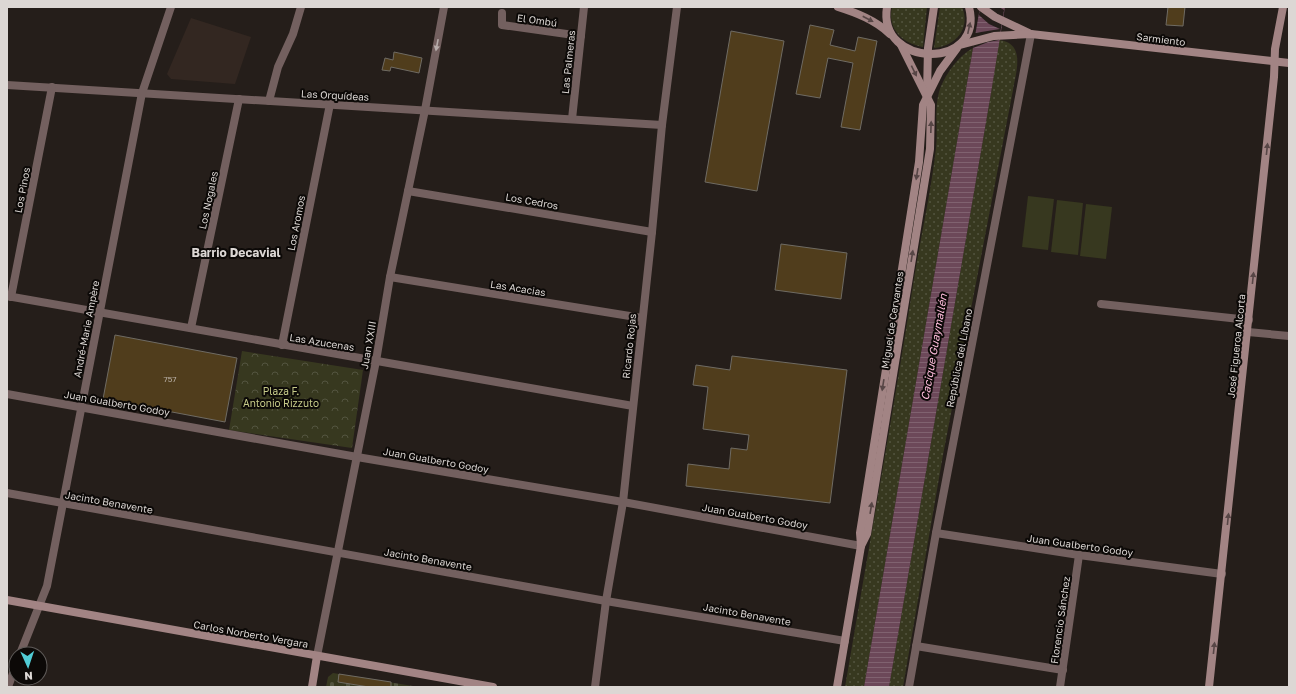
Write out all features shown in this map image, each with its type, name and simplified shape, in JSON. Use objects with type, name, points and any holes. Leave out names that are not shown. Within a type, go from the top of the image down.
[{"type":"main road","points":[[838,7],[857,13],[869,19],[893,37],[901,45],[927,96]]},
{"type":"main road","points":[[887,7],[886,15],[888,28],[893,37]]},
{"type":"main road","name":"Miguel de Cervantes","points":[[927,96],[928,54],[934,7]]},
{"type":"main road","name":"Miguel de Cervantes","points":[[837,687],[861,546],[860,533],[919,162],[923,105],[940,71],[958,46],[965,40],[969,30],[969,7]]},
{"type":"main road","name":"Sarmiento","points":[[981,7],[1002,20],[1031,34]]},
{"type":"main road","name":"José Figueroa Alcorta","points":[[1209,687],[1248,332],[1276,45],[1283,7]]},
{"type":"main road","name":"Sarmiento","points":[[958,46],[974,40],[1000,35],[1031,34],[1289,63]]},
{"type":"main road","points":[[901,45],[918,52],[928,54],[944,52],[958,46]]},
{"type":"main road","name":"Carlos Norberto Vergara","points":[[7,600],[493,687]]},
{"type":"main road","name":"Juan XXIII","points":[[312,687],[317,656]]},
{"type":"street","name":"André-Marie Ampère","points":[[23,646],[47,586],[142,93],[171,7]]},
{"type":"street","points":[[270,101],[278,67],[293,34],[301,7]]},
{"type":"street","name":"Juan XXIII","points":[[317,656],[376,361],[390,277],[425,110],[444,7]]},
{"type":"street","name":"Las Palmeras","points":[[572,119],[584,7]]},
{"type":"street","name":"Ricardo Rojas","points":[[595,687],[606,600],[622,502],[634,406],[662,125],[678,7]]},
{"type":"street","name":"El Ombú","points":[[502,13],[502,25],[581,36]]},
{"type":"street","name":"República del Líbano","points":[[909,687],[936,533],[1031,34]]},
{"type":"street","name":"Las Orquídeas","points":[[7,85],[662,125]]},
{"type":"street","name":"Los Pinos","points":[[9,296],[52,88]]},
{"type":"street","name":"Los Nogales","points":[[191,328],[239,99]]},
{"type":"street","name":"Los Aromos","points":[[282,345],[330,104]]},
{"type":"street","name":"Los Cedros","points":[[408,190],[652,232]]},
{"type":"street","name":"Las Acacias","points":[[390,277],[642,318]]},
{"type":"street","name":"Las Azucenas","points":[[9,296],[634,406]]},
{"type":"street","points":[[1100,304],[1249,320]]},
{"type":"street","points":[[1248,332],[1289,336]]},
{"type":"street","name":"Juan Gualberto Godoy","points":[[7,394],[357,457],[622,502],[861,546]]},
{"type":"street","name":"Jacinto Benavente","points":[[7,494],[845,641]]},
{"type":"street","name":"Juan Gualberto Godoy","points":[[936,533],[1079,555],[1222,574]]},
{"type":"street","name":"Florencio Sánchez","points":[[1060,687],[1079,555]]},
{"type":"street","points":[[916,646],[1063,670]]},
{"type":"shaded area","points":[[191,18],[251,37],[235,84],[171,79],[167,74]]},
{"type":"green space","points":[[892,7],[927,7],[923,47],[909,42],[898,34],[892,22]]},
{"type":"green space","points":[[940,7],[962,7],[965,22],[960,35],[955,40],[942,47],[934,48]]},
{"type":"green space","points":[[999,40],[1007,42],[1016,52],[1016,75],[943,455],[903,687],[889,687],[991,93]]},
{"type":"green space","points":[[973,48],[864,687],[845,687],[931,181],[936,148],[936,113],[939,92],[952,67],[962,56]]},
{"type":"green space","points":[[1028,196],[1054,199],[1048,250],[1022,247]]},
{"type":"green space","points":[[1057,200],[1083,203],[1078,255],[1051,252]]},
{"type":"green space","points":[[1086,204],[1112,207],[1106,259],[1080,256]]},
{"type":"green space","name":"Plaza F. Antonio Rizzuto","points":[[242,351],[363,370],[352,448],[229,430]]},
{"type":"green space","points":[[333,673],[419,687],[326,687],[328,677]]},
{"type":"water","name":"Cacique Guaymallén","points":[[980,7],[1005,7],[991,93],[889,687],[864,687]]},
{"type":"pier","points":[[980,7],[999,7],[1004,10],[999,40],[988,42],[973,48],[975,33],[1000,29],[989,24],[979,15]]},
{"type":"building","points":[[1168,7],[1185,7],[1183,26],[1166,25]]},
{"type":"building","points":[[810,25],[834,30],[830,45],[855,51],[858,37],[877,41],[860,130],[841,127],[853,63],[828,58],[820,98],[796,94]]},
{"type":"building","points":[[731,31],[784,41],[757,191],[705,182]]},
{"type":"building","points":[[394,52],[422,58],[419,73],[391,67],[390,71],[382,70],[385,58],[393,60]]},
{"type":"building","points":[[781,244],[847,253],[841,299],[775,290]]},
{"type":"building","points":[[115,335],[237,358],[225,422],[103,399]]},
{"type":"building","points":[[732,356],[847,370],[830,503],[686,486],[688,464],[729,469],[731,448],[747,450],[749,435],[703,429],[708,387],[693,385],[696,365],[730,370]]},
{"type":"building","points":[[339,674],[391,682],[391,687],[369,687],[338,682]]},
{"type":"district","name":"Barrio Decavial","points":[[236,253]]}]
